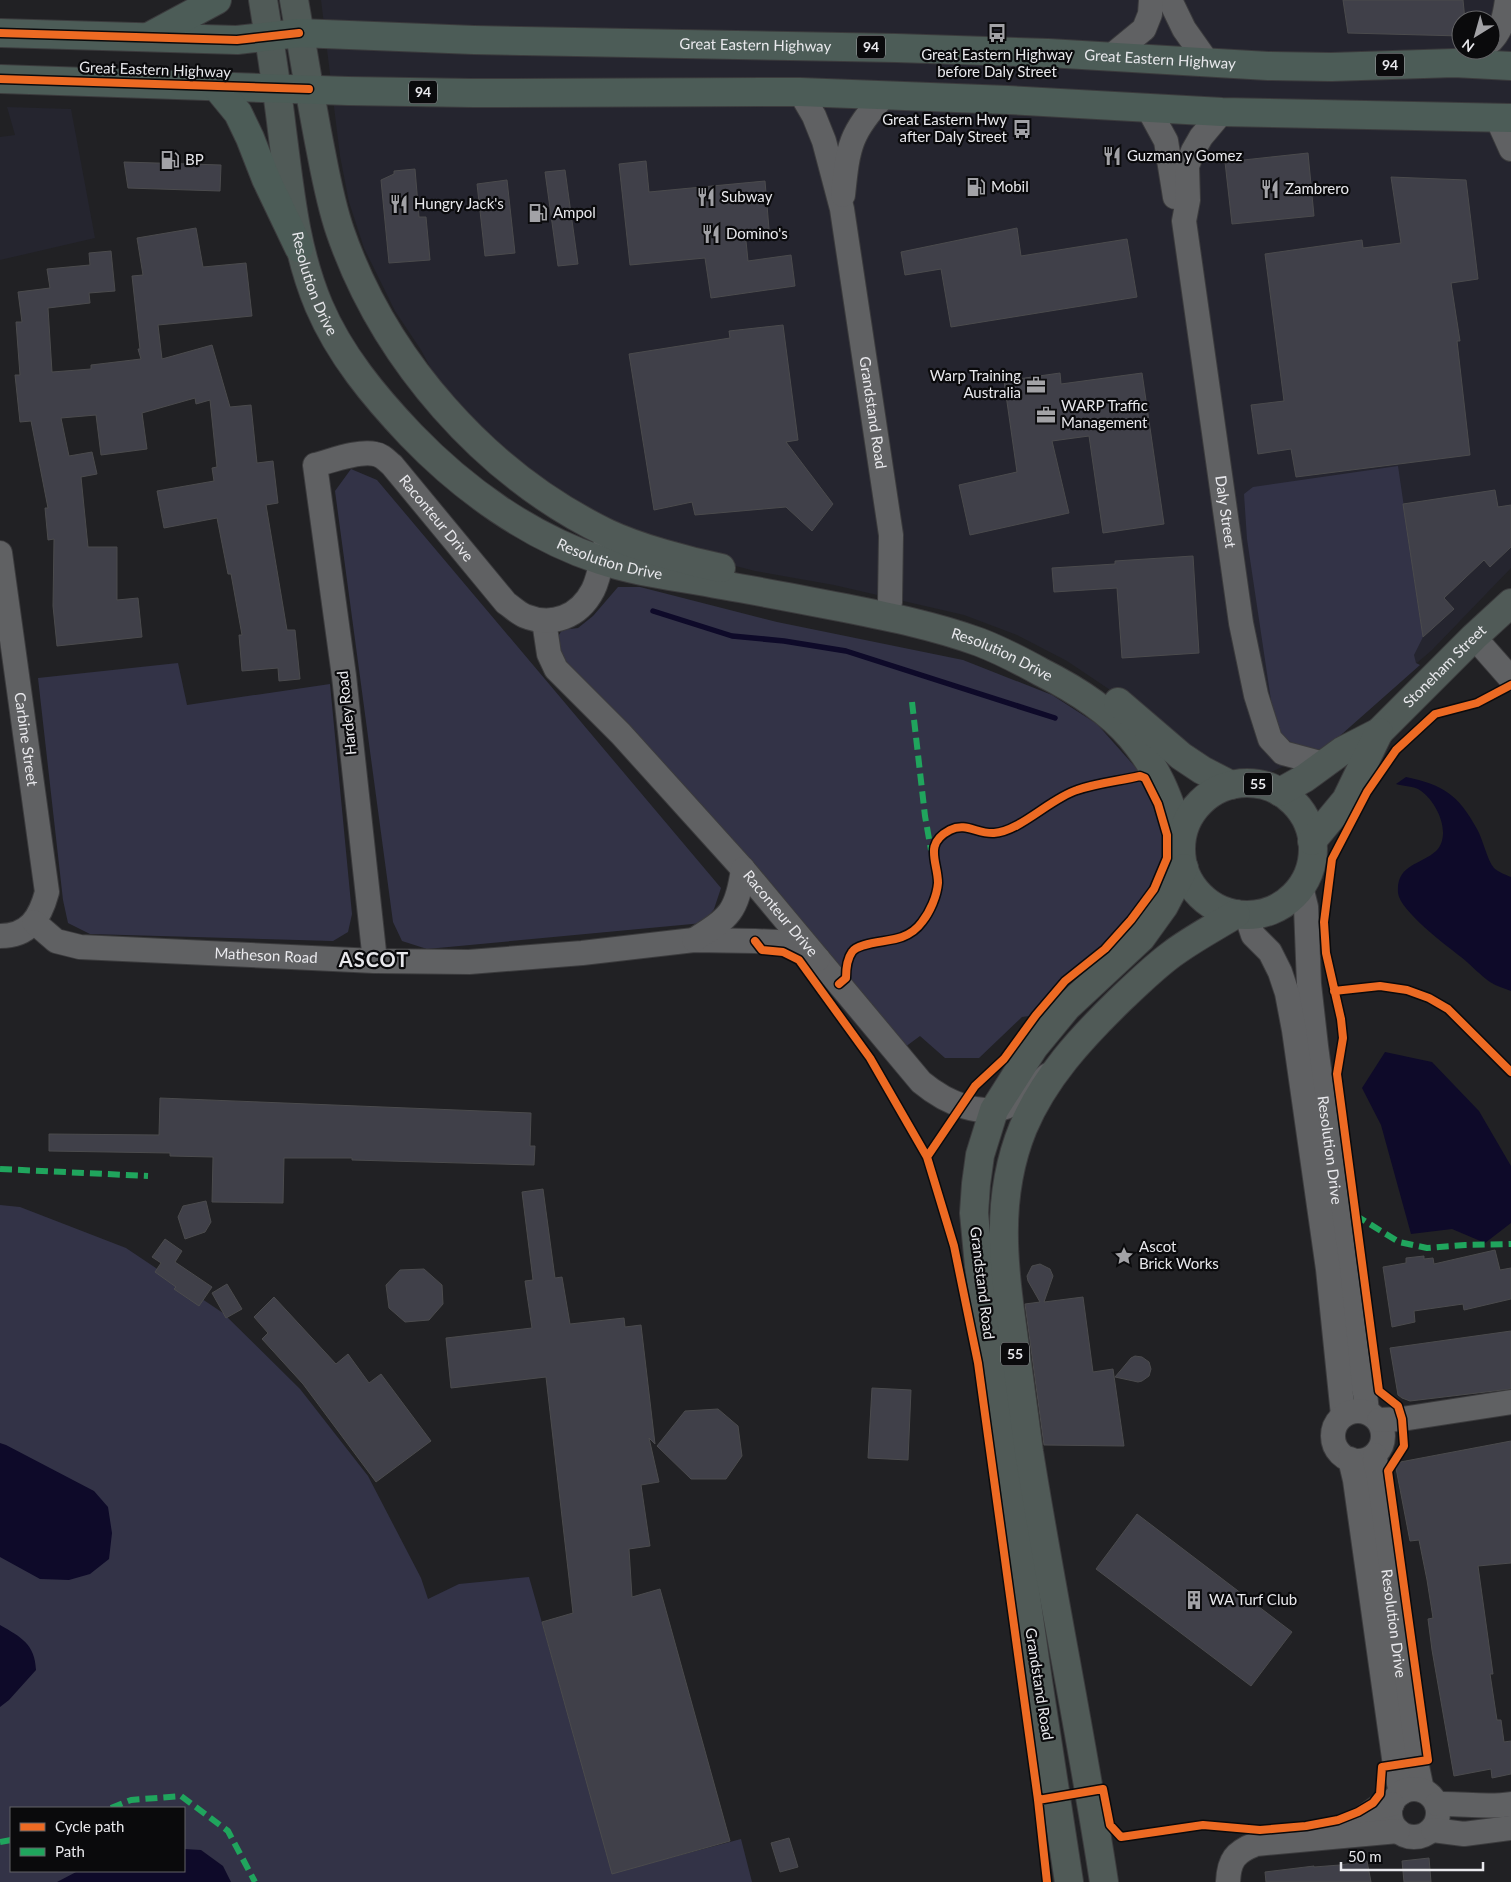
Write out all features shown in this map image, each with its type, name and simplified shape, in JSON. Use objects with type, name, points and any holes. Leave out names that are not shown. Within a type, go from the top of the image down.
[{"type":"highway","points":[[150,36],[216,0]]},
{"type":"highway","name":"Great Eastern Highway","points":[[0,32],[237,40],[300,33],[474,40],[896,48],[1331,67],[1454,63],[1511,66]]},
{"type":"highway","name":"Great Eastern Highway","points":[[0,79],[472,93],[800,92],[1222,112],[1504,118]]},
{"type":"highway","points":[[215,86],[238,113],[266,179],[299,248]]},
{"type":"main road","points":[[263,0],[269,37]]},
{"type":"main road","points":[[294,0],[300,33]]},
{"type":"main road","name":"Resolution Drive","points":[[300,33],[329,192],[347,251],[379,316],[416,375],[463,429],[492,456],[562,507],[608,533],[641,546],[709,565],[888,609],[983,644],[1055,679],[1083,697],[1130,736],[1159,778],[1172,814],[1182,834]]},
{"type":"main road","name":"Resolution Drive","points":[[269,37],[299,248],[319,306],[347,357],[370,390],[421,445],[454,476],[496,508],[555,541],[602,560],[640,570],[749,589],[966,622],[1031,648],[1057,662],[1111,697],[1181,756],[1202,770],[1231,785]]},
{"type":"main road","name":"Stoneham Street","points":[[1280,792],[1342,751],[1379,732],[1474,637],[1511,603]]},
{"type":"main road","name":"Stoneham Street","points":[[1312,841],[1346,800],[1379,732]]},
{"type":"main road","name":"55","points":[[1248,783],[1265,785],[1280,792],[1296,805],[1307,822],[1312,841],[1312,858],[1308,873],[1300,887],[1290,899],[1277,908],[1262,913],[1241,914],[1218,908],[1203,898],[1192,884],[1184,868],[1181,851],[1182,834],[1188,819],[1199,803],[1214,791],[1231,785],[1248,783]]},
{"type":"main road","name":"Grandstand Road","points":[[1069,1882],[982,1286],[974,1213],[980,1155],[994,1110],[1034,1046],[1067,1007],[1141,938],[1164,906],[1184,868]]},
{"type":"main road","name":"Grandstand Road","points":[[1104,1882],[1079,1729],[1040,1520],[1006,1288],[1002,1242],[1005,1203],[1012,1165],[1023,1129],[1042,1092],[1062,1062],[1085,1033],[1142,978],[1173,953],[1241,914]]},
{"type":"street","points":[[1110,57],[1144,29],[1150,14],[1151,0]]},
{"type":"street","points":[[1170,0],[1184,29],[1208,63]]},
{"type":"street","points":[[1501,26],[1505,16],[1507,0]]},
{"type":"street","points":[[1454,63],[1461,60]]},
{"type":"street","name":"Grandstand Road","points":[[800,92],[814,116],[824,141],[842,209],[891,535],[888,609]]},
{"type":"street","name":"Grandstand Road","points":[[842,209],[846,166],[851,141],[862,121],[885,95]]},
{"type":"street","name":"Daly Street","points":[[1148,108],[1166,141],[1176,205],[1184,221],[1241,623],[1256,695],[1270,739],[1283,753],[1324,764]]},
{"type":"street","name":"Daly Street","points":[[1184,221],[1188,200],[1187,166],[1201,137],[1222,112]]},
{"type":"street","points":[[1504,118],[1511,149]]},
{"type":"street","name":"Raconteur Drive","points":[[315,466],[363,453],[383,457],[392,465],[506,603],[524,615],[544,621],[548,654],[556,670],[621,734],[743,869],[921,1082],[935,1094],[961,1106],[994,1110],[1013,1104],[1062,1062]]},
{"type":"street","name":"Hardey Road","points":[[315,466],[344,676],[375,961]]},
{"type":"street","points":[[544,621],[561,619],[572,614],[593,590],[608,533]]},
{"type":"street","name":"Carbine Street","points":[[0,553],[47,892],[43,908],[34,922]]},
{"type":"street","points":[[1474,637],[1511,679]]},
{"type":"street","name":"Matheson Road","points":[[694,940],[716,926],[732,912],[740,892],[743,869]]},
{"type":"street","name":"Resolution Drive","points":[[1300,887],[1306,907],[1309,984],[1316,1046],[1356,1346],[1365,1393],[1376,1432],[1376,1470],[1374,1479],[1405,1708],[1413,1798]]},
{"type":"street","name":"Resolution Drive","points":[[1241,914],[1254,935],[1270,952],[1287,992],[1328,1269],[1343,1415]]},
{"type":"street","points":[[0,936],[21,934],[34,922]]},
{"type":"street","name":"Matheson Road","points":[[34,922],[56,941],[80,947],[375,961],[469,962],[582,953],[694,940],[777,942],[797,947],[818,959]]},
{"type":"street","points":[[1376,1432],[1359,1410],[1350,1411],[1343,1415],[1334,1427],[1334,1443],[1343,1455],[1350,1459],[1363,1460],[1376,1432],[1402,1419],[1511,1402]]},
{"type":"street","points":[[1376,1432],[1410,1432],[1511,1417]]},
{"type":"street","name":"Resolution Drive","points":[[1350,1459],[1355,1480],[1395,1765],[1413,1798]]},
{"type":"street","points":[[1413,1798],[1438,1817],[1433,1830],[1428,1834],[1415,1838],[1403,1835],[1398,1831],[1391,1818],[1413,1798]]},
{"type":"street","points":[[1337,1836],[1378,1807],[1413,1798],[1465,1806],[1500,1806],[1511,1804]]},
{"type":"street","points":[[1433,1830],[1464,1834],[1511,1828]]},
{"type":"street","points":[[1228,1882],[1231,1862],[1244,1848],[1256,1844],[1398,1831]]},
{"type":"shaded area","points":[[321,0],[1511,0],[1511,568],[1432,650],[1311,754],[1269,773],[1230,776],[1134,706],[1067,661],[1017,635],[964,615],[834,585],[755,571],[642,542],[507,457],[442,389],[421,350],[395,311],[364,248],[349,202],[340,156]]},
{"type":"shaded area","points":[[7,107],[71,109],[95,238],[0,260],[0,137],[15,135]]},
{"type":"shaded area","points":[[1398,466],[1423,637],[1414,655],[1416,663],[1420,665],[1325,749],[1312,750],[1297,746],[1284,737],[1275,727],[1247,539],[1244,494],[1253,487]]},
{"type":"shaded area","points":[[351,469],[377,480],[721,888],[714,909],[703,923],[427,949],[402,941],[393,922],[335,491]]},
{"type":"shaded area","points":[[618,587],[640,587],[777,622],[963,660],[1052,695],[1097,724],[1145,778],[1158,804],[1167,835],[1167,858],[1154,889],[1131,920],[1105,949],[1065,981],[1036,1015],[1022,1017],[979,1058],[945,1058],[920,1036],[897,1053],[559,654],[554,643],[562,630],[578,628],[593,616]]},
{"type":"shaded area","points":[[178,663],[187,705],[330,684],[352,914],[348,932],[333,941],[90,934],[68,923],[63,900],[38,678]]},
{"type":"shaded area","points":[[1406,777],[1440,788],[1456,799],[1477,829],[1494,868],[1511,877],[1511,991],[1492,983],[1435,937],[1415,918],[1401,900],[1398,893],[1398,883],[1401,876],[1411,866],[1436,851],[1441,844],[1443,836],[1440,817],[1425,794],[1413,787],[1396,784]]},
{"type":"shaded area","points":[[1385,1052],[1432,1062],[1479,1111],[1511,1166],[1511,1223],[1485,1243],[1452,1229],[1411,1234],[1381,1125],[1362,1088]]},
{"type":"shaded area","points":[[0,1205],[20,1207],[126,1248],[223,1313],[300,1389],[368,1476],[421,1578],[428,1599],[459,1584],[529,1577],[613,1873],[741,1839],[752,1882],[0,1882]]},
{"type":"shaded area","points":[[0,1443],[94,1491],[108,1507],[112,1533],[109,1559],[90,1574],[69,1580],[40,1579],[0,1557]]},
{"type":"shaded area","points":[[0,1625],[26,1642],[33,1654],[36,1670],[9,1700],[0,1707]]},
{"type":"shaded area","points":[[185,1849],[201,1850],[223,1866],[231,1882],[57,1882],[76,1872],[185,1872]]},
{"type":"building","points":[[1343,0],[1463,0],[1464,10],[1451,10],[1451,36],[1348,33]]},
{"type":"building","name":"Zambrero","points":[[1308,153],[1314,216],[1232,224],[1225,162]]},
{"type":"building","points":[[646,161],[649,192],[765,181],[769,229],[745,231],[748,261],[791,255],[795,286],[711,298],[705,258],[630,265],[619,164]]},
{"type":"building","points":[[124,162],[221,165],[220,191],[128,188]]},
{"type":"building","name":"Hungry Jack's","points":[[415,169],[419,217],[426,217],[430,260],[389,263],[381,180],[394,174],[394,171]]},
{"type":"building","points":[[565,170],[578,264],[558,266],[545,172]]},
{"type":"building","points":[[1391,177],[1466,180],[1478,279],[1451,283],[1460,341],[1457,341],[1470,455],[1296,477],[1291,449],[1258,454],[1251,405],[1284,401],[1265,254],[1362,240],[1363,248],[1401,243]]},
{"type":"building","points":[[507,180],[515,253],[485,256],[477,184]]},
{"type":"building","points":[[196,228],[203,267],[246,263],[252,316],[158,325],[162,359],[212,345],[230,407],[251,405],[257,463],[273,461],[278,503],[266,505],[287,630],[295,630],[300,679],[279,681],[278,668],[242,671],[239,635],[242,635],[231,574],[228,574],[217,518],[164,528],[157,491],[214,481],[212,468],[217,467],[210,400],[196,404],[195,398],[142,413],[147,449],[101,455],[96,415],[61,418],[69,456],[92,452],[97,474],[81,477],[88,547],[117,547],[117,600],[138,598],[142,637],[57,646],[53,606],[54,539],[48,540],[45,508],[48,508],[31,421],[20,422],[15,375],[20,375],[16,322],[22,322],[18,292],[50,288],[47,269],[90,265],[89,253],[111,251],[115,291],[89,293],[90,303],[48,308],[52,372],[91,369],[91,365],[141,359],[138,349],[140,349],[132,276],[143,275],[137,238]]},
{"type":"building","points":[[1017,228],[1021,256],[1127,239],[1137,297],[951,327],[941,269],[905,275],[901,252]]},
{"type":"building","points":[[783,325],[798,440],[786,442],[833,504],[812,531],[786,507],[695,515],[692,502],[654,510],[629,354],[730,338],[729,331]]},
{"type":"building","points":[[1060,373],[1061,384],[1142,373],[1164,524],[1103,533],[1089,436],[1052,441],[1069,513],[970,535],[959,485],[1017,472],[1004,381]]},
{"type":"building","points":[[1495,490],[1498,507],[1511,505],[1511,547],[1490,567],[1484,560],[1444,598],[1454,609],[1423,637],[1403,504]]},
{"type":"building","points":[[1193,556],[1199,653],[1122,658],[1117,588],[1054,592],[1052,568],[1115,564],[1115,561]]},
{"type":"building","points":[[160,1098],[531,1113],[530,1146],[535,1146],[534,1165],[352,1160],[352,1158],[284,1158],[283,1203],[212,1202],[213,1157],[170,1156],[170,1153],[49,1151],[49,1134],[159,1135]]},
{"type":"building","points":[[543,1189],[555,1278],[562,1277],[570,1324],[624,1318],[625,1327],[641,1325],[655,1444],[649,1438],[659,1482],[641,1485],[650,1546],[629,1549],[632,1597],[660,1589],[730,1841],[612,1874],[542,1622],[573,1613],[546,1377],[451,1388],[446,1338],[532,1328],[525,1281],[533,1280],[522,1192]]},
{"type":"building","points":[[206,1201],[211,1222],[205,1232],[185,1239],[178,1217],[183,1206]]},
{"type":"building","points":[[165,1239],[182,1251],[175,1262],[212,1287],[199,1306],[174,1289],[176,1287],[155,1272],[161,1263],[152,1257]]},
{"type":"building","points":[[1495,1250],[1500,1270],[1511,1268],[1511,1299],[1464,1310],[1463,1304],[1414,1311],[1415,1322],[1392,1327],[1383,1267],[1406,1263],[1406,1258],[1424,1256],[1424,1259],[1433,1258],[1434,1264]]},
{"type":"building","points":[[1040,1264],[1050,1269],[1053,1276],[1044,1302],[1083,1297],[1093,1372],[1113,1369],[1124,1446],[1044,1445],[1025,1304],[1040,1302],[1027,1276],[1032,1266]]},
{"type":"building","points":[[424,1269],[442,1285],[443,1304],[429,1320],[405,1322],[389,1308],[386,1285],[400,1270]]},
{"type":"building","points":[[227,1284],[242,1309],[226,1318],[212,1293]]},
{"type":"building","points":[[274,1297],[336,1364],[348,1354],[369,1383],[381,1374],[431,1441],[376,1482],[303,1384],[262,1339],[268,1333],[254,1317]]},
{"type":"building","points":[[1511,1331],[1511,1389],[1410,1401],[1398,1395],[1390,1348]]},
{"type":"building","points":[[1135,1356],[1142,1357],[1149,1362],[1151,1369],[1149,1376],[1138,1382],[1115,1377],[1131,1358]]},
{"type":"building","points":[[872,1388],[911,1390],[908,1460],[868,1458]]},
{"type":"building","points":[[718,1409],[738,1426],[742,1456],[726,1479],[691,1479],[657,1446],[685,1411]]},
{"type":"building","points":[[1511,1441],[1511,1563],[1478,1566],[1493,1674],[1490,1674],[1497,1720],[1501,1720],[1504,1742],[1511,1741],[1511,1774],[1492,1778],[1491,1769],[1454,1776],[1432,1650],[1428,1619],[1433,1618],[1427,1580],[1419,1540],[1410,1541],[1395,1463]]},
{"type":"building","name":"WA Turf Club","points":[[1137,1514],[1292,1632],[1251,1686],[1096,1569]]},
{"type":"building","points":[[789,1838],[798,1867],[780,1872],[771,1843]]},
{"type":"building","points":[[1429,1858],[1431,1882],[1404,1882],[1402,1861]]},
{"type":"building","points":[[1367,1861],[1371,1882],[1266,1882],[1265,1872]]},
{"type":"waterway","points":[[653,611],[732,636],[784,641],[846,651],[1055,718]]},
{"type":"marked path","points":[[912,702],[925,816],[931,850]]},
{"type":"marked path","points":[[0,1169],[148,1176]]},
{"type":"marked path","points":[[1355,1215],[1399,1242],[1427,1248],[1511,1244]]},
{"type":"marked path","points":[[114,1807],[131,1800],[181,1796],[228,1831],[255,1882]]},
{"type":"marked path","points":[[0,1842],[10,1840]]},
{"type":"cycle path","points":[[0,33],[237,40],[299,33]]},
{"type":"cycle path","points":[[0,79],[309,89]]},
{"type":"cycle path","points":[[1038,1800],[1103,1789],[1110,1825],[1121,1837],[1203,1825],[1260,1830],[1306,1826],[1338,1820],[1358,1812],[1373,1803],[1380,1794],[1382,1767],[1428,1760],[1388,1471],[1404,1446],[1402,1419],[1398,1406],[1379,1391],[1337,1074],[1343,1038],[1341,1019],[1326,953],[1324,922],[1332,859],[1367,792],[1396,750],[1435,714],[1477,703],[1511,685]]},
{"type":"cycle path","points":[[839,984],[846,978],[849,958],[855,949],[867,944],[905,936],[916,929],[925,918],[933,904],[936,893],[938,883],[934,847],[942,835],[950,830],[961,827],[988,833],[1004,831],[1077,790],[1140,776],[1145,778],[1158,804],[1167,835],[1167,858],[1154,889],[1131,920],[1105,949],[1065,981],[1036,1015],[1004,1059],[975,1086],[927,1157]]},
{"type":"cycle path","points":[[755,941],[762,950],[783,952],[799,960],[870,1058],[927,1157],[954,1246],[978,1363],[1038,1800],[1047,1882]]},
{"type":"cycle path","points":[[1334,991],[1380,986],[1407,990],[1429,998],[1448,1009],[1511,1072]]},
{"type":"place","name":"Great Eastern Highway before Daly Street","points":[[997,33]]},
{"type":"place","name":"Great Eastern Hwy after Daly Street","points":[[1022,129]]},
{"type":"place","name":"Guzman y Gomez","points":[[1112,156]]},
{"type":"place","name":"BP","points":[[170,160]]},
{"type":"place","name":"Mobil","points":[[976,187]]},
{"type":"place","name":"Zambrero","points":[[1270,189]]},
{"type":"place","name":"Subway","points":[[706,197]]},
{"type":"place","name":"Hungry Jack's","points":[[399,204]]},
{"type":"place","name":"Ampol","points":[[538,213]]},
{"type":"place","name":"Domino's","points":[[711,234]]},
{"type":"place","name":"Warp Training Australia","points":[[1036,385]]},
{"type":"place","name":"WARP Traffic Management","points":[[1046,415]]},
{"type":"place","name":"Ascot Brick Works","points":[[1124,1256]]},
{"type":"place","name":"WA Turf Club","points":[[1194,1600]]},
{"type":"district","name":"ASCOT","points":[[374,960]]}]
